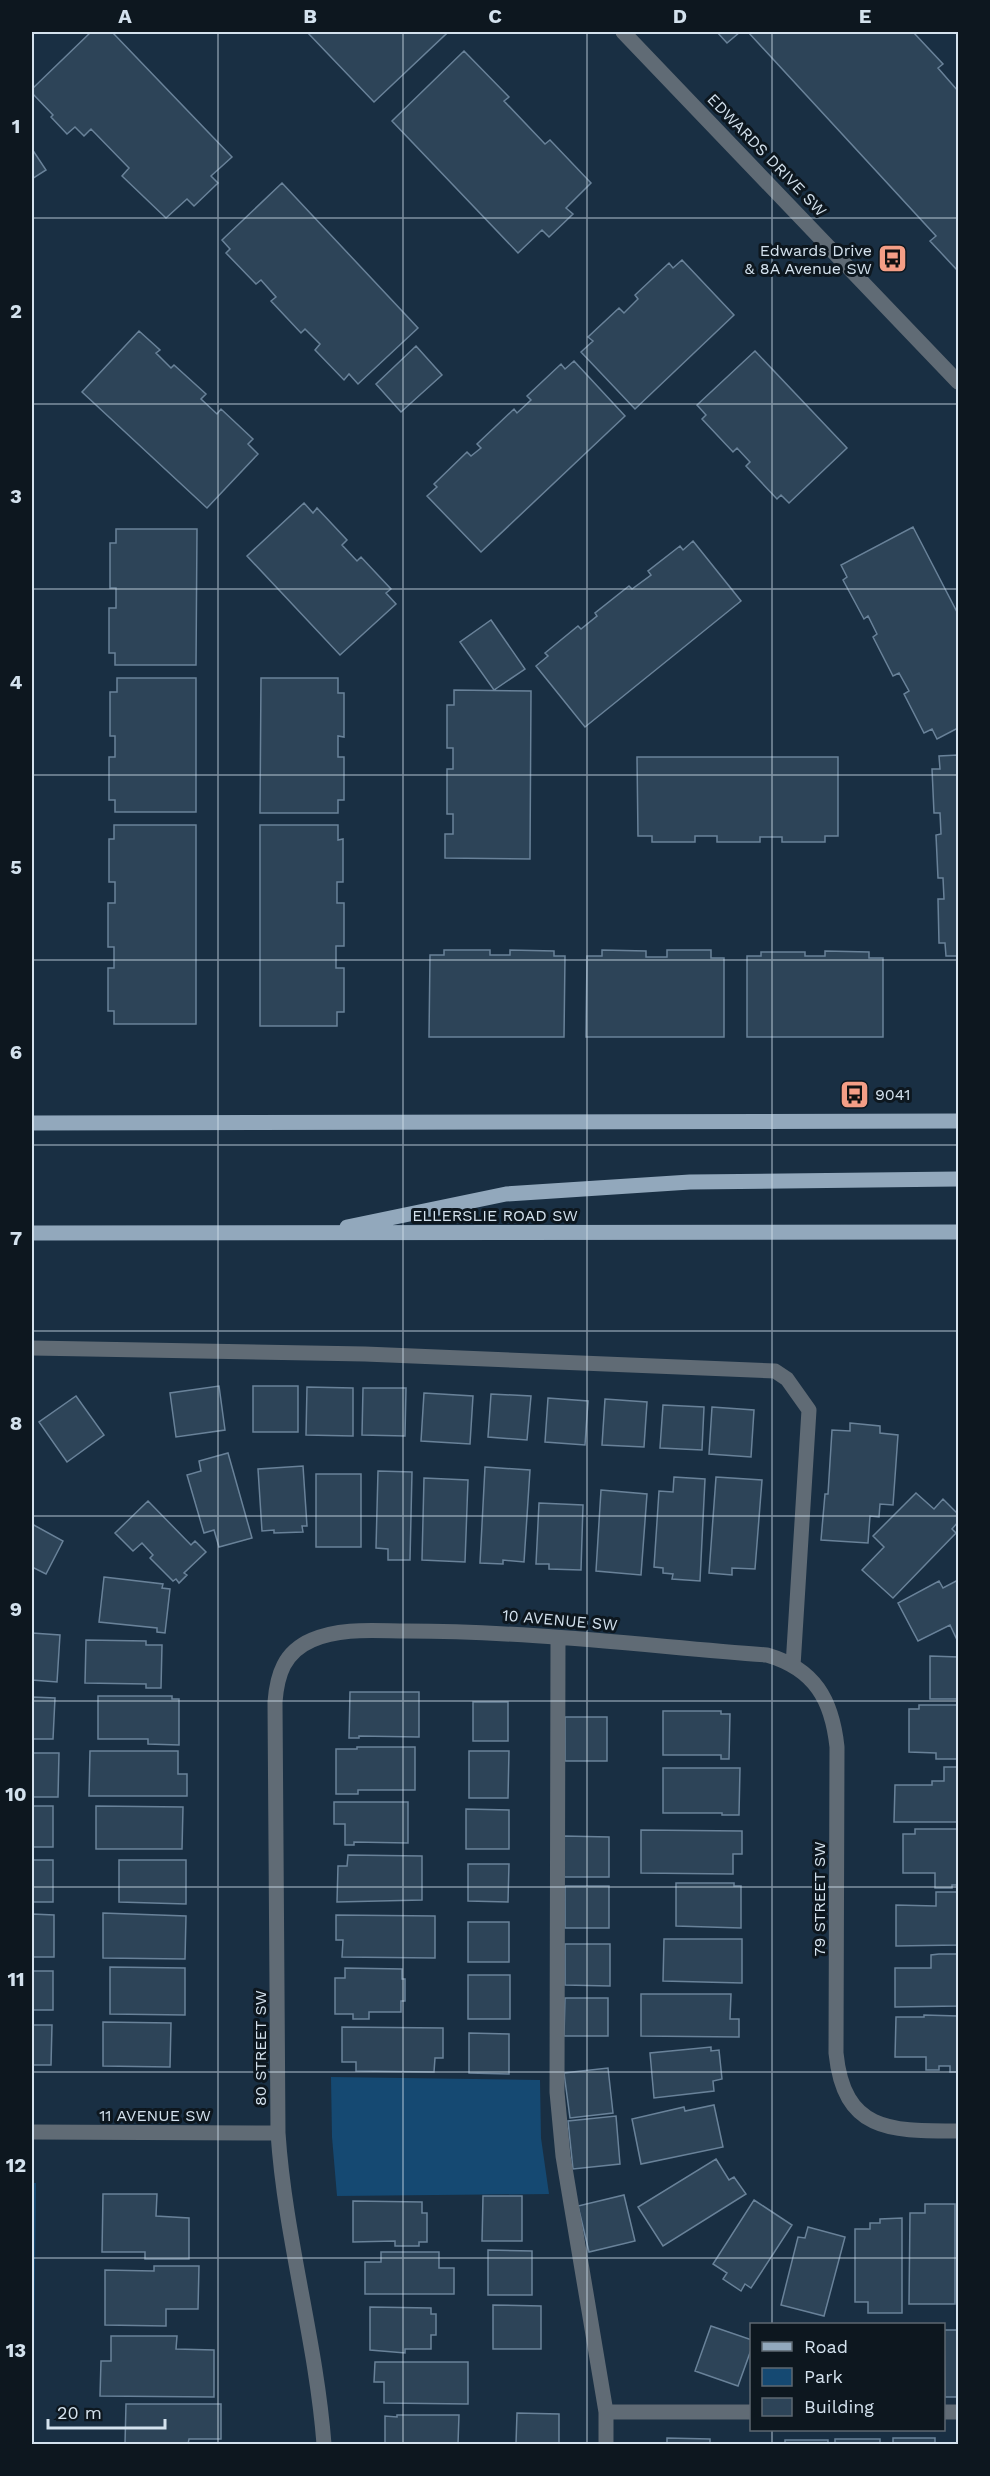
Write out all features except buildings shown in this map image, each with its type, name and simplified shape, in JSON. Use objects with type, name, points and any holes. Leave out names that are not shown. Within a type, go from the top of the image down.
[{"type":"main road","points":[[32,1123],[958,1121]]},
{"type":"main road","points":[[315,1233],[506,1194],[690,1182],[958,1179]]},
{"type":"main road","name":"ELLERSLIE ROAD SW","points":[[32,1233],[958,1232]]},
{"type":"street","name":"EDWARDS DRIVE SW","points":[[623,32],[958,382]]},
{"type":"street","points":[[32,1348],[365,1354],[775,1371],[787,1378],[809,1410],[793,1666]]},
{"type":"street","name":"10 AVENUE SW","points":[[294,1652],[311,1640],[330,1634],[472,1631],[767,1655],[793,1666],[818,1686]]},
{"type":"street","points":[[558,1639],[557,2092],[563,2156],[606,2412],[606,2445]]},
{"type":"street","name":"80 STREET SW","points":[[294,1652],[283,1666],[277,1679],[275,1702],[278,2133],[283,2185],[315,2362],[324,2445]]},
{"type":"street","name":"79 STREET SW","points":[[818,1686],[834,1721],[837,1747],[838,2073],[846,2095],[857,2111],[874,2122],[896,2129],[958,2131]]},
{"type":"street","name":"11 AVENUE SW","points":[[32,2132],[278,2133]]},
{"type":"street","points":[[606,2412],[750,2412]]},
{"type":"green space","points":[[331,2077],[540,2080],[541,2138],[549,2194],[337,2196],[332,2137]]},
{"type":"green space","points":[[32,2183],[36,2183],[33,2444],[32,2444]]},
{"type":"place","name":"Edwards Drive & 8A Avenue SW","points":[[893,259]]},
{"type":"place","name":"9041","points":[[854,1094]]}]
